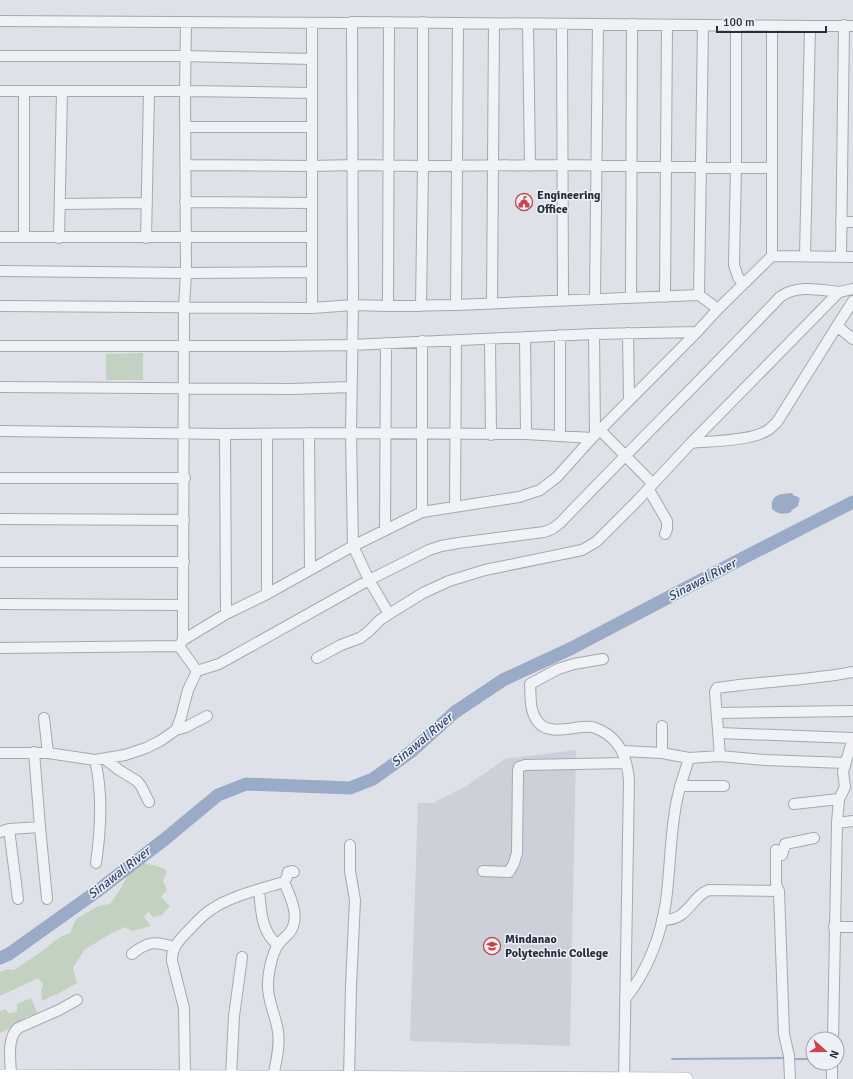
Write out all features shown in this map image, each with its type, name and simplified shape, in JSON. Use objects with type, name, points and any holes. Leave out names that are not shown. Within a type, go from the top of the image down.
[{"type":"main road","points":[[12,1077],[686,1079]]},
{"type":"street","points":[[0,21],[312,23],[423,22],[598,25],[849,26],[848,131],[841,222],[841,257]]},
{"type":"street","points":[[186,22],[184,562],[181,643],[197,671]]},
{"type":"street","points":[[352,22],[354,164],[350,433],[353,546],[369,580],[389,614]]},
{"type":"street","points":[[388,306],[389,22]]},
{"type":"street","points":[[421,306],[423,22]]},
{"type":"street","points":[[312,23],[312,308]]},
{"type":"street","points":[[456,305],[458,23]]},
{"type":"street","points":[[492,303],[494,24]]},
{"type":"street","points":[[528,24],[530,166]]},
{"type":"street","points":[[562,24],[563,300]]},
{"type":"street","points":[[631,298],[630,166],[632,24]]},
{"type":"street","points":[[595,298],[598,25]]},
{"type":"street","points":[[665,297],[667,25]]},
{"type":"street","points":[[699,295],[703,25]]},
{"type":"street","points":[[736,25],[734,265],[738,278],[743,284]]},
{"type":"street","points":[[772,26],[772,256]]},
{"type":"street","points":[[805,256],[810,26]]},
{"type":"street","points":[[0,56],[312,58]]},
{"type":"street","points":[[0,91],[62,90],[312,93]]},
{"type":"street","points":[[59,238],[62,90]]},
{"type":"street","points":[[24,91],[24,237]]},
{"type":"street","points":[[146,238],[149,91]]},
{"type":"street","points":[[185,127],[312,127]]},
{"type":"street","points":[[186,165],[562,165],[736,166],[771,168]]},
{"type":"street","points":[[185,202],[312,203]]},
{"type":"street","points":[[60,204],[147,203]]},
{"type":"street","points":[[841,222],[853,222]]},
{"type":"street","points":[[0,237],[312,237]]},
{"type":"street","points":[[0,648],[181,643],[226,614],[267,594],[353,546],[422,512],[519,497],[540,490],[557,477],[629,400],[772,256],[853,257]]},
{"type":"street","points":[[0,271],[186,273],[312,272]]},
{"type":"street","points":[[176,730],[188,690],[197,671],[219,664],[369,580],[420,554],[441,546],[535,533],[552,529],[560,523],[701,380],[780,297],[795,290],[808,289],[839,292],[853,289]]},
{"type":"street","points":[[317,658],[341,645],[363,636],[389,614],[436,587],[485,570],[582,550],[596,542],[839,292]]},
{"type":"street","points":[[0,306],[312,308],[353,305],[456,305],[595,298],[699,295],[718,309]]},
{"type":"street","points":[[692,443],[740,439],[767,431],[777,422],[853,301]]},
{"type":"street","points":[[838,326],[853,339]]},
{"type":"street","points":[[0,346],[351,345],[560,335],[698,332]]},
{"type":"street","points":[[628,333],[629,400]]},
{"type":"street","points":[[594,334],[596,434]]},
{"type":"street","points":[[560,335],[560,436]]},
{"type":"street","points":[[526,337],[526,434]]},
{"type":"street","points":[[490,339],[492,435]]},
{"type":"street","points":[[455,507],[456,340]]},
{"type":"street","points":[[422,341],[422,512]]},
{"type":"street","points":[[385,530],[386,343]]},
{"type":"street","points":[[0,387],[291,389],[351,387]]},
{"type":"street","points":[[0,432],[184,434],[526,434],[560,436],[596,434],[626,455],[651,487],[667,521],[667,529],[665,534]]},
{"type":"street","points":[[309,433],[310,570]]},
{"type":"street","points":[[225,434],[226,614]]},
{"type":"street","points":[[267,434],[267,594]]},
{"type":"street","points":[[0,478],[184,478]]},
{"type":"street","points":[[0,519],[184,520]]},
{"type":"street","points":[[0,562],[184,562]]},
{"type":"street","points":[[0,604],[183,605]]},
{"type":"street","points":[[603,660],[558,669],[530,684],[532,712],[539,724],[549,729],[592,727],[608,734],[623,751],[626,763],[629,780],[624,1079]]},
{"type":"street","points":[[720,756],[718,713],[715,692],[717,688],[765,682],[830,677],[853,672]]},
{"type":"street","points":[[718,713],[853,711]]},
{"type":"street","points":[[0,753],[34,752],[100,759],[125,755],[146,748],[160,741],[176,730],[186,727],[207,716]]},
{"type":"street","points":[[44,718],[48,753]]},
{"type":"street","points":[[662,726],[662,753]]},
{"type":"street","points":[[719,733],[853,738],[843,772],[849,786],[839,799],[837,823],[833,1031]]},
{"type":"street","points":[[623,751],[662,753],[689,758],[720,756],[750,759],[845,762]]},
{"type":"street","points":[[34,752],[47,899]]},
{"type":"street","points":[[625,999],[644,971],[658,935],[662,920],[669,877],[674,811],[689,758]]},
{"type":"street","points":[[100,759],[137,781],[149,802]]},
{"type":"street","points":[[96,862],[100,834],[101,809],[100,759]]},
{"type":"street","points":[[483,871],[509,872],[516,859],[519,767],[525,765],[626,763]]},
{"type":"street","points":[[680,786],[724,786]]},
{"type":"street","points":[[794,804],[839,799]]},
{"type":"street","points":[[837,823],[853,821]]},
{"type":"street","points":[[18,899],[5,831],[40,827]]},
{"type":"street","points":[[790,1079],[789,1056],[784,1034],[779,891],[776,884],[776,850],[782,854],[785,844],[814,838]]},
{"type":"street","points":[[349,1078],[355,900],[350,871],[350,845]]},
{"type":"street","points":[[185,1077],[184,1008],[171,956],[174,947],[199,919],[212,908],[233,898],[284,882],[288,872],[292,870],[294,872]]},
{"type":"street","points":[[273,1077],[279,1036],[270,1003],[268,984],[278,945],[292,930],[295,918],[290,895],[284,882]]},
{"type":"street","points":[[259,890],[265,930],[270,938],[278,945]]},
{"type":"street","points":[[662,920],[671,919],[683,914],[701,893],[709,890],[779,891]]},
{"type":"street","points":[[834,927],[853,927]]},
{"type":"street","points":[[132,954],[141,947],[151,943],[160,942],[174,947]]},
{"type":"street","points":[[231,1077],[234,1016],[242,957]]},
{"type":"street","points":[[12,1077],[11,1038],[15,1031],[77,1000]]},
{"type":"shaded area","name":"Mindanao Polytechnic College","points":[[576,750],[570,1046],[410,1041],[418,803],[433,803],[465,787],[505,759]]},
{"type":"green space","points":[[143,353],[143,380],[106,380],[106,354]]},
{"type":"green space","points":[[142,863],[167,870],[163,881],[167,890],[161,897],[170,906],[162,915],[153,917],[148,911],[144,917],[151,926],[132,931],[125,927],[84,950],[73,968],[77,983],[42,1001],[41,991],[43,984],[38,978],[0,996],[0,972],[7,969],[14,970],[41,952],[58,938],[70,933],[76,919],[98,906],[110,904],[120,890],[129,873]]},
{"type":"green space","points":[[31,998],[38,1015],[27,1016],[17,1025],[0,1033],[0,1011],[6,1009],[8,1013],[17,1012],[17,1004]]},
{"type":"water","points":[[792,493],[798,498],[800,497],[798,506],[791,512],[781,514],[772,509],[773,500],[777,496]]},
{"type":"waterway","name":"Sinawal River","points":[[0,958],[9,954],[96,892],[165,839],[218,795],[246,784],[350,788],[373,779],[412,751],[455,712],[503,680],[572,648],[853,502]]},
{"type":"waterway","points":[[672,1059],[783,1058]]},
{"type":"waterway","points":[[793,1059],[805,1059]]},
{"type":"place","name":"Engineering Office","points":[[524,202]]},
{"type":"place","name":"Mindanao Polytechnic College","points":[[492,946]]}]
